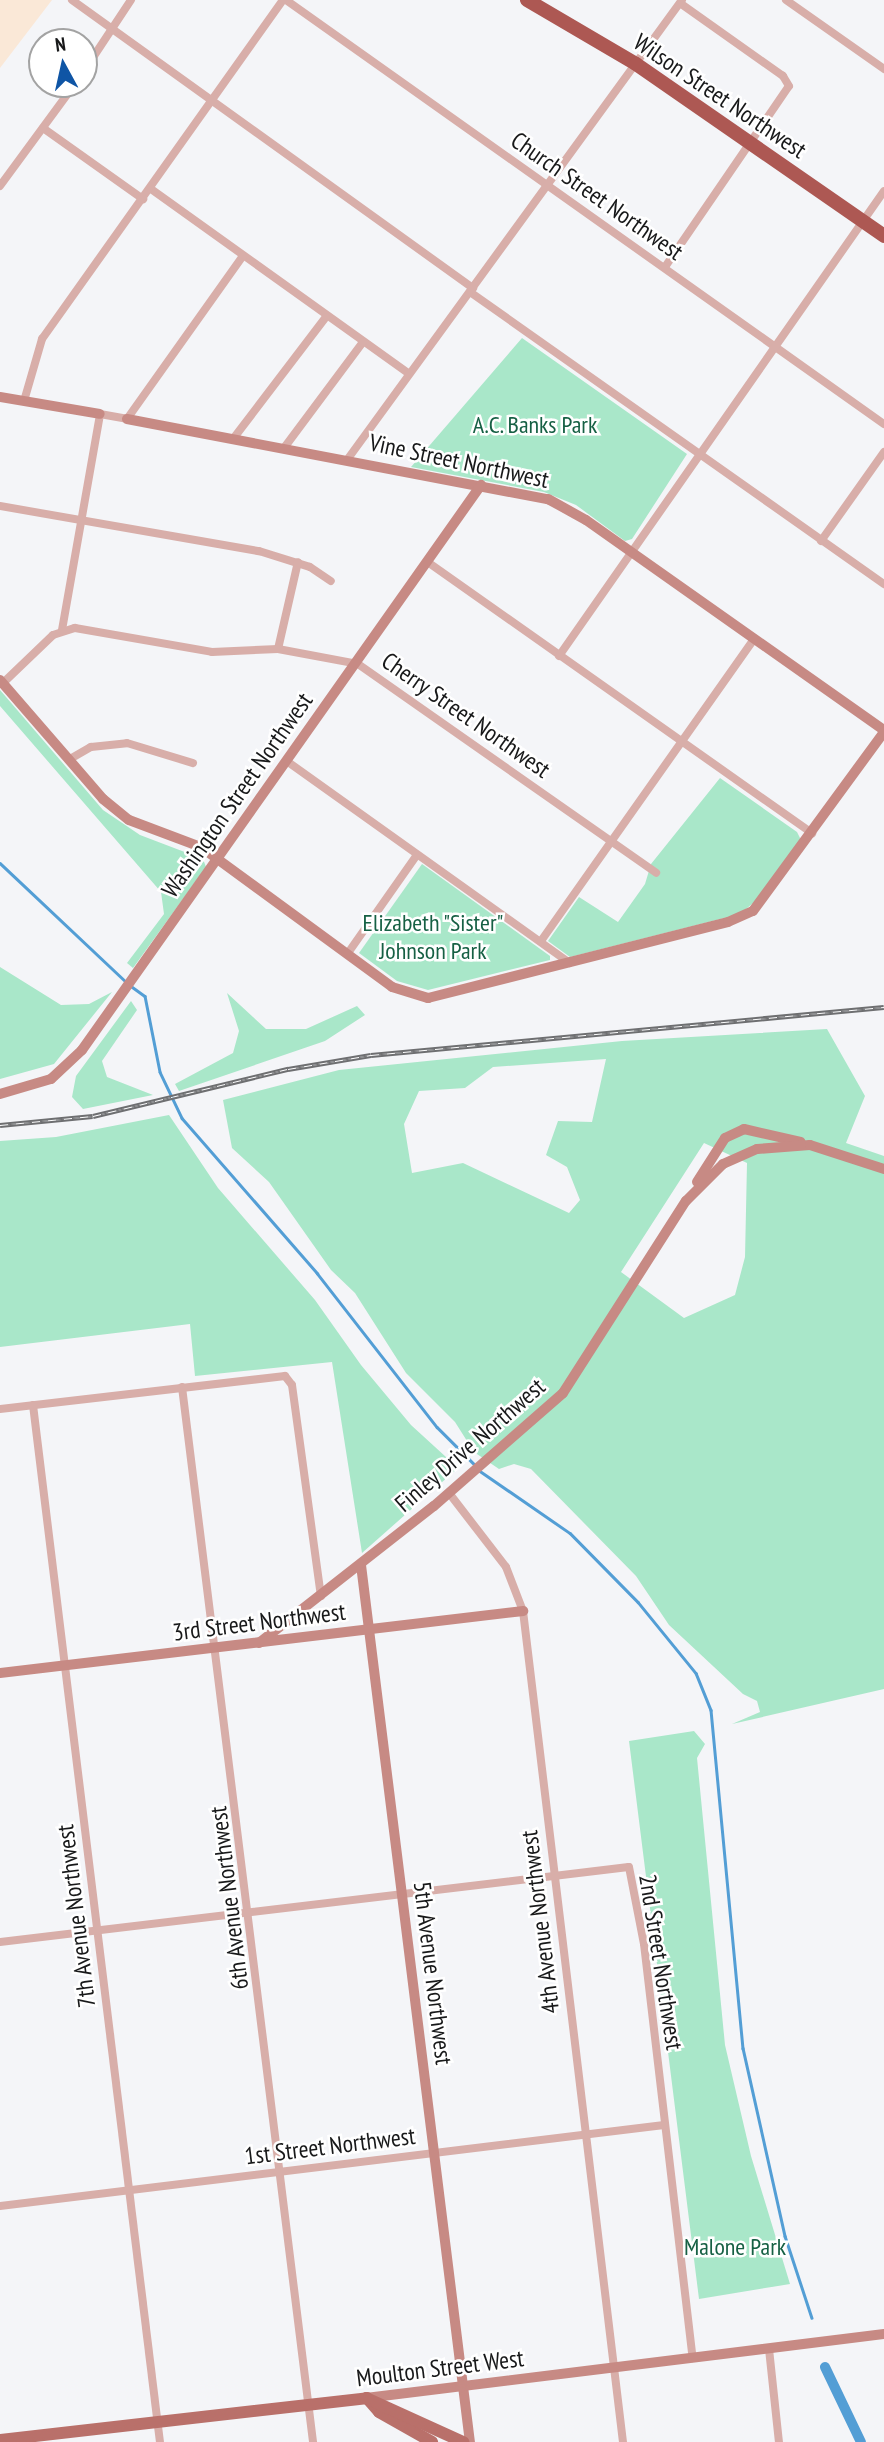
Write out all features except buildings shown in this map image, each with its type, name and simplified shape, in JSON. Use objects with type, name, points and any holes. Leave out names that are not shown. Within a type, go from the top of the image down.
[{"type":"highway","name":"Wilson Street Northwest","points":[[527,0],[636,64],[884,236]]},
{"type":"main road","name":"Moulton Street West","points":[[1,2441],[366,2398]]},
{"type":"main road","points":[[366,2398],[379,2412],[432,2442]]},
{"type":"main road","points":[[366,2398],[463,2442]]},
{"type":"street","points":[[72,0],[698,455],[884,584]]},
{"type":"street","points":[[98,50],[131,0]]},
{"type":"street","points":[[24,401],[42,339],[285,0]]},
{"type":"street","name":"Church Street Northwest","points":[[285,0],[884,424]]},
{"type":"street","points":[[786,0],[884,69]]},
{"type":"street","points":[[347,460],[681,2],[783,76],[789,86],[664,267]]},
{"type":"street","points":[[0,186],[65,98]]},
{"type":"street","points":[[43,128],[143,199]]},
{"type":"street","points":[[151,189],[409,374]]},
{"type":"street","points":[[559,656],[884,191]]},
{"type":"street","points":[[0,397],[127,419],[243,256]]},
{"type":"street","points":[[233,439],[326,317]]},
{"type":"street","points":[[284,447],[363,342]]},
{"type":"street","points":[[100,414],[79,520],[62,630],[1,682],[103,799],[129,820],[190,842],[392,987],[428,998],[743,916],[761,904],[884,731]]},
{"type":"street","name":"Vine Street Northwest","points":[[127,419],[548,499],[631,552],[884,731]]},
{"type":"street","points":[[821,541],[884,452]]},
{"type":"street","name":"Washington Street Northwest","points":[[0,1094],[32,1087],[69,1067],[121,999],[429,563],[481,485]]},
{"type":"street","points":[[0,506],[299,562],[331,581]]},
{"type":"street","points":[[278,649],[299,562]]},
{"type":"street","points":[[429,563],[812,833]]},
{"type":"street","name":"Cherry Street Northwest","points":[[62,630],[86,628],[212,652],[278,649],[358,663],[656,873]]},
{"type":"street","points":[[541,942],[754,639]]},
{"type":"street","points":[[70,759],[91,747],[127,743],[194,763]]},
{"type":"street","points":[[288,762],[570,963]]},
{"type":"street","points":[[348,953],[418,855]]},
{"type":"street","name":"Finley Drive Northwest","points":[[259,1643],[449,1493],[563,1393],[725,1138],[744,1129],[810,1145],[884,1168]]},
{"type":"street","name":"Finley Drive Northwest","points":[[686,1201],[723,1164],[745,1152],[810,1145]]},
{"type":"street","points":[[0,1409],[278,1375],[290,1380],[321,1596]]},
{"type":"street","name":"6th Avenue Northwest","points":[[182,1387],[250,1910],[313,2442]]},
{"type":"street","name":"7th Avenue Northwest","points":[[33,1405],[160,2442]]},
{"type":"street","name":"4th Avenue Northwest","points":[[449,1493],[506,1567],[523,1611],[623,2442]]},
{"type":"street","name":"5th Avenue Northwest","points":[[361,1565],[470,2442]]},
{"type":"street","name":"3rd Street Northwest","points":[[0,1673],[523,1611]]},
{"type":"street","name":"2nd Street Northwest","points":[[0,1942],[623,1866],[632,1872],[693,2358]]},
{"type":"street","name":"1st Street Northwest","points":[[0,2206],[664,2125]]},
{"type":"street","name":"Moulton Street West","points":[[366,2398],[884,2334]]},
{"type":"street","points":[[769,2348],[779,2442]]},
{"type":"street","points":[[0,2433],[1,2441]]},
{"type":"shaded area","points":[[0,0],[52,0],[28,28],[0,68]]},
{"type":"green space","name":"A.C. Banks Park","points":[[522,338],[687,454],[632,539],[625,541],[576,505],[544,492],[411,467]]},
{"type":"green space","points":[[0,690],[103,810],[140,835],[203,859],[206,867],[133,968],[127,963],[164,914],[161,892],[0,706]]},
{"type":"green space","points":[[720,778],[797,832],[801,840],[758,899],[740,914],[570,957],[548,941],[579,897],[618,922],[645,884],[651,864]]},
{"type":"green space","name":"Elizabeth \"Sister\" Johnson Park","points":[[422,864],[550,956],[550,960],[428,990],[397,981],[359,953]]},
{"type":"green space","points":[[0,967],[61,1005],[89,1004],[112,992],[54,1064],[0,1079]]},
{"type":"green space","points":[[227,993],[266,1029],[306,1029],[357,1006],[365,1015],[325,1041],[179,1091],[175,1084],[233,1053],[239,1031]]},
{"type":"green space","points":[[131,1001],[137,1010],[102,1061],[107,1077],[153,1095],[83,1109],[72,1097],[76,1076]]},
{"type":"green space","points":[[827,1029],[865,1096],[846,1143],[884,1156],[884,1689],[732,1724],[760,1712],[757,1701],[743,1694],[669,1625],[636,1576],[531,1469],[514,1464],[499,1469],[474,1452],[455,1422],[406,1373],[355,1293],[331,1270],[269,1182],[232,1148],[223,1100],[339,1070],[622,1041]],"holes":[[[606,1059],[592,1122],[558,1121],[546,1155],[567,1167],[580,1200],[569,1213],[463,1163],[412,1173],[404,1124],[419,1091],[465,1088],[493,1067]],[[704,1143],[747,1163],[745,1257],[735,1295],[684,1318],[621,1272]]]},
{"type":"green space","points":[[169,1115],[218,1188],[315,1300],[361,1365],[411,1425],[458,1468],[362,1553],[332,1362],[195,1376],[190,1324],[0,1347],[0,1141],[56,1137]]},
{"type":"green space","name":"Malone Park","points":[[694,1731],[705,1744],[697,1758],[725,2045],[751,2156],[790,2284],[699,2299],[629,1741]]},
{"type":"waterway","points":[[0,863],[125,981]]},
{"type":"waterway","points":[[131,986],[145,996],[160,1072],[182,1118],[317,1273],[437,1427],[476,1466]]},
{"type":"waterway","points":[[480,1471],[570,1533],[638,1602],[696,1673],[711,1710],[743,2048],[785,2236],[812,2318]]},
{"type":"waterway","points":[[825,2367],[861,2442]]},
{"type":"railway","points":[[0,1125],[93,1116],[288,1069],[371,1055],[884,1007]]}]
